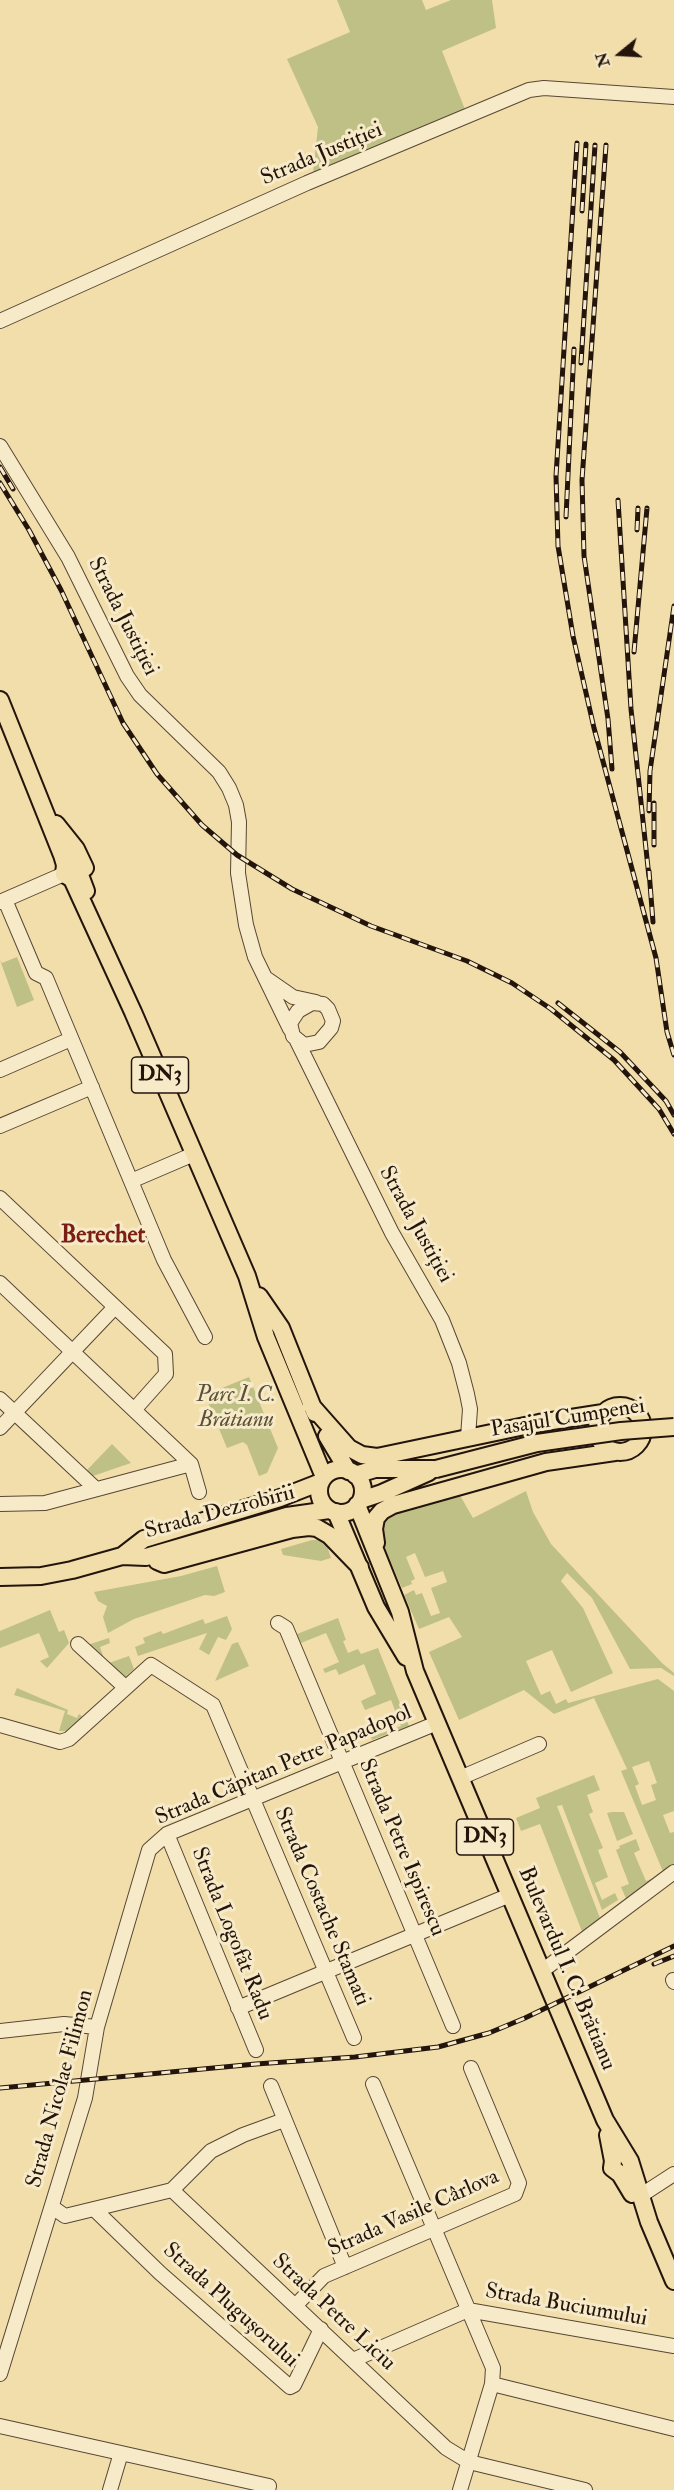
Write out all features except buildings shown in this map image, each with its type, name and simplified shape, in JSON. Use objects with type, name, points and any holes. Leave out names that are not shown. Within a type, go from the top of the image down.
[{"type":"main road","name":"DN3","points":[[0,700],[71,871],[247,1276],[266,1337],[322,1479],[320,1497],[333,1511]]},
{"type":"main road","name":"DN3","points":[[24,757],[56,824],[71,871],[96,917],[126,995]]},
{"type":"main road","points":[[56,824],[84,864],[96,917]]},
{"type":"main road","name":"DN3","points":[[247,1276],[280,1328],[311,1405],[362,1486],[359,1502]]},
{"type":"main road","points":[[311,1405],[341,1442],[362,1455],[386,1456],[468,1437],[603,1413],[615,1407],[629,1407],[639,1415],[643,1427],[640,1442],[623,1453],[615,1452],[546,1462],[422,1496],[387,1508],[379,1514],[374,1528],[378,1558]]},
{"type":"main road","points":[[603,1413],[598,1419],[597,1434],[603,1446],[615,1452]]},
{"type":"main road","name":"Pasajul Cumpenei","points":[[436,1469],[537,1443],[621,1431],[674,1427]]},
{"type":"main road","points":[[396,1469],[429,1455],[444,1444]]},
{"type":"main road","points":[[322,1479],[335,1470],[352,1473],[375,1469],[436,1469]]},
{"type":"main road","points":[[333,1511],[349,1510],[359,1502],[436,1469]]},
{"type":"main road","name":"Strada Dezrobirii","points":[[122,1556],[144,1539],[280,1498],[322,1479]]},
{"type":"main road","points":[[382,1493],[422,1496]]},
{"type":"main road","name":"Bulevardul I. C. Brătianu","points":[[359,1502],[400,1612],[415,1671],[674,2281]]},
{"type":"main road","name":"Strada Dezrobirii","points":[[0,1577],[40,1576],[122,1556],[146,1557],[287,1516],[333,1511]]},
{"type":"main road","name":"Bulevardul I. C. Brătianu","points":[[333,1511],[382,1620],[415,1671]]},
{"type":"main road","points":[[146,1557],[164,1563],[292,1529],[309,1527],[330,1535],[360,1567]]},
{"type":"main road","name":"Bulevardul I. C. Brătianu","points":[[623,2165],[640,2196],[649,2222]]},
{"type":"street","name":"Strada Justiției","points":[[0,321],[307,183],[530,90],[544,88],[674,97]]},
{"type":"street","name":"Strada Justiției","points":[[0,446],[68,557],[127,676],[140,695],[219,772],[229,788],[236,805],[239,822],[238,873],[246,925],[255,957],[392,1233],[442,1320],[459,1363],[467,1394],[470,1409],[468,1437]]},
{"type":"street","points":[[71,871],[3,901],[36,973],[46,978],[164,1260],[205,1337]]},
{"type":"street","points":[[266,978],[293,997],[323,1004],[331,1014],[331,1028],[320,1041],[304,1045],[294,1035],[293,1017],[307,1004],[318,1003]]},
{"type":"street","points":[[0,1070],[71,1039]]},
{"type":"street","points":[[0,1126],[92,1086]]},
{"type":"street","points":[[131,1181],[194,1154]]},
{"type":"street","points":[[0,1198],[165,1354],[166,1374],[134,1410]]},
{"type":"street","points":[[0,1283],[191,1464],[199,1492]]},
{"type":"street","points":[[0,1428],[115,1306]]},
{"type":"street","points":[[0,1399],[96,1489]]},
{"type":"street","points":[[0,1504],[45,1503],[191,1464]]},
{"type":"street","name":"Strada Petre Ispirescu","points":[[278,1623],[286,1628],[453,2026]]},
{"type":"street","points":[[0,1725],[60,1742],[69,1739],[125,1687],[78,1644]]},
{"type":"street","name":"Strada Costache Stamati","points":[[125,1687],[151,1665],[213,1704],[354,2038]]},
{"type":"street","name":"Strada Căpitan Petre Papadopol","points":[[149,1850],[167,1834],[437,1723]]},
{"type":"street","points":[[460,1778],[539,1744]]},
{"type":"street","name":"Strada Logofăt Radu","points":[[167,1834],[256,2050]]},
{"type":"street","name":"Strada Nicolae Filimon","points":[[0,2374],[85,2098],[98,2027],[149,1850]]},
{"type":"street","points":[[542,1971],[674,1872]]},
{"type":"street","points":[[238,2008],[510,1895]]},
{"type":"street","points":[[0,2031],[64,2024],[98,2027]]},
{"type":"street","name":"Strada Vasile Cârlova","points":[[296,2305],[324,2276],[514,2194],[519,2183],[471,2068]]},
{"type":"street","points":[[373,2084],[493,2368],[492,2384],[460,2490]]},
{"type":"street","points":[[271,2086],[345,2267]]},
{"type":"street","points":[[52,2207],[65,2216],[172,2190],[211,2151],[243,2135],[284,2120]]},
{"type":"street","points":[[640,2196],[674,2174]]},
{"type":"street","name":"Strada Petre Liciu","points":[[172,2190],[446,2448],[469,2462],[585,2490]]},
{"type":"street","name":"Strada Plugușorului","points":[[94,2209],[160,2273],[290,2387],[294,2385],[321,2329]]},
{"type":"street","name":"Strada Buciumului","points":[[353,2360],[468,2310],[674,2346]]},
{"type":"street","points":[[492,2384],[674,2429]]},
{"type":"street","points":[[0,2426],[269,2488]]},
{"type":"street","points":[[110,2490],[121,2453]]},
{"type":"green space","points":[[337,0],[422,0],[426,10],[451,0],[492,0],[496,28],[442,51],[466,112],[313,173],[318,127],[287,59],[350,32]]},
{"type":"green space","points":[[17,957],[34,1000],[17,1007],[0,960],[2,963]]},
{"type":"green space","name":"Parc I. C. Brătianu","points":[[249,1377],[278,1448],[267,1473],[259,1476],[247,1445],[243,1442],[227,1448],[205,1395]]},
{"type":"green space","points":[[112,1444],[131,1463],[93,1476],[87,1470]]},
{"type":"green space","points":[[526,1491],[533,1512],[551,1544],[674,1673],[674,1676],[661,1668],[630,1669],[592,1598],[567,1573],[561,1581],[583,1608],[613,1673],[571,1692],[552,1650],[526,1661],[541,1695],[550,1691],[556,1704],[566,1699],[568,1703],[658,1679],[674,1691],[674,1811],[663,1815],[670,1833],[674,1832],[674,1866],[664,1874],[621,1771],[627,1769],[594,1698],[554,1714],[524,1690],[459,1720],[429,1652],[462,1637],[449,1617],[419,1629],[404,1595],[414,1590],[416,1595],[422,1593],[431,1616],[440,1613],[431,1588],[447,1582],[443,1571],[425,1577],[415,1553],[406,1557],[415,1579],[411,1581],[412,1584],[402,1588],[385,1549],[381,1527],[391,1515],[458,1492],[473,1518]],"holes":[[[649,1761],[657,1783],[651,1785],[656,1800],[642,1805],[635,1786],[639,1784],[632,1767]]]},
{"type":"green space","points":[[312,1540],[323,1540],[331,1558],[321,1561],[283,1555],[281,1549]]},
{"type":"green space","points":[[217,1566],[225,1592],[214,1596],[205,1595],[134,1619],[108,1633],[103,1617],[107,1606],[98,1601],[94,1592],[181,1576]]},
{"type":"green space","points":[[50,1610],[59,1632],[64,1630],[69,1643],[47,1668],[40,1661],[49,1657],[39,1633],[0,1648],[0,1631]]},
{"type":"green space","points":[[227,1616],[232,1629],[226,1640],[218,1637],[209,1655],[199,1649],[207,1633],[138,1656],[135,1647],[145,1643],[143,1638],[161,1631],[163,1634],[203,1619],[205,1624]]},
{"type":"green space","points":[[338,1618],[348,1653],[358,1649],[361,1654],[378,1648],[409,1726],[372,1740],[371,1737],[401,1726],[391,1700],[365,1710],[361,1701],[376,1694],[364,1664],[339,1675],[336,1669],[325,1673],[323,1669],[339,1662],[326,1633],[301,1643],[297,1634]]},
{"type":"green space","points":[[109,1638],[110,1643],[100,1647],[106,1664],[87,1645]]},
{"type":"green space","points":[[238,1642],[249,1666],[215,1681],[232,1644]]},
{"type":"green space","points":[[129,1656],[134,1669],[123,1679],[106,1664]]},
{"type":"green space","points":[[17,1688],[68,1710],[67,1714],[77,1718],[79,1714],[83,1717],[68,1731],[59,1731],[65,1711],[14,1695]]},
{"type":"green space","points":[[594,1775],[600,1790],[587,1795],[593,1812],[589,1814],[603,1848],[598,1850],[608,1877],[595,1883],[602,1900],[615,1893],[618,1900],[602,1910],[562,1805],[557,1806],[600,1918],[583,1934],[540,1824],[521,1831],[516,1818],[540,1808],[536,1798]]},
{"type":"green space","points":[[624,1812],[633,1834],[617,1841],[607,1813]]},
{"type":"green space","points":[[636,1839],[640,1850],[634,1853],[646,1881],[651,1879],[653,1883],[628,1903],[621,1887],[629,1884],[616,1850],[620,1848],[619,1846]]},
{"type":"railway","points":[[577,143],[556,476],[558,546],[573,636],[594,728],[656,958],[667,1032],[674,1055]]},
{"type":"railway","points":[[582,211],[586,144]]},
{"type":"railway","points":[[581,363],[595,145]]},
{"type":"railway","points":[[606,145],[582,480],[584,556],[608,719],[612,769]]},
{"type":"railway","points":[[566,517],[574,349]]},
{"type":"railway","points":[[0,467],[13,489]]},
{"type":"railway","points":[[0,483],[29,530],[61,590],[123,723],[157,774],[202,825],[237,855],[292,889],[371,926],[467,961],[512,983],[551,1009],[614,1060],[659,1109],[674,1134]]},
{"type":"railway","points":[[618,500],[631,709],[649,877]]},
{"type":"railway","points":[[637,530],[638,508]]},
{"type":"railway","points":[[634,652],[647,508]]},
{"type":"railway","points":[[649,811],[650,771],[674,606]]},
{"type":"railway","points":[[654,803],[654,845]]},
{"type":"railway","points":[[649,871],[653,922]]},
{"type":"railway","points":[[558,1003],[620,1052],[666,1101],[674,1115]]},
{"type":"railway","points":[[0,2088],[355,2057],[438,2047],[489,2033],[525,2018],[674,1946]]},
{"type":"railway","points":[[654,1964],[674,1956]]},
{"type":"district","name":"Berechet","points":[[103,1237]]}]
